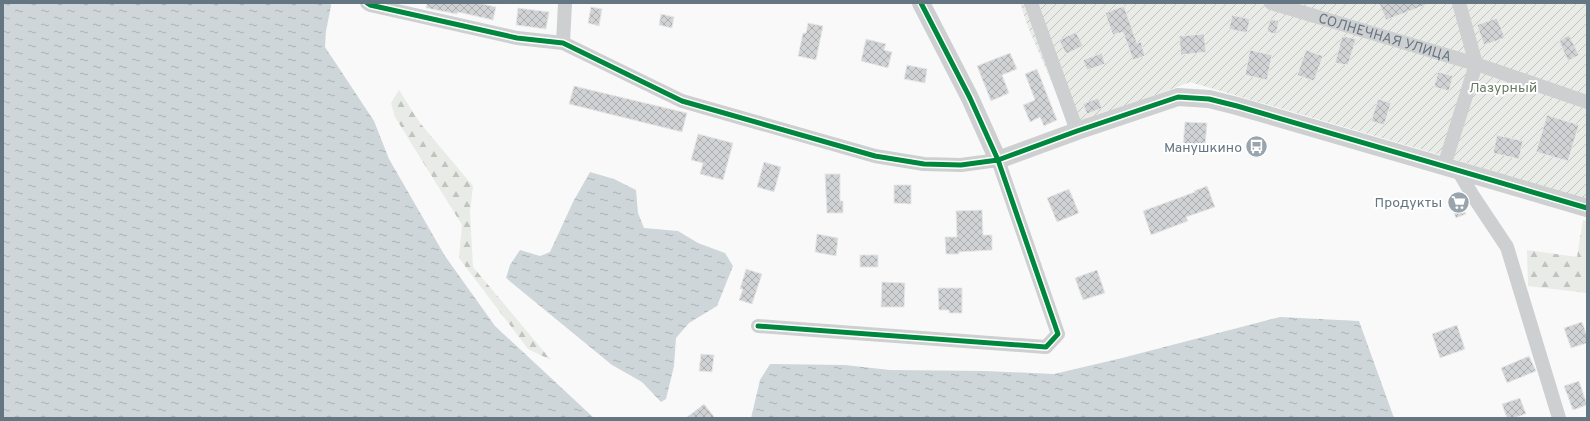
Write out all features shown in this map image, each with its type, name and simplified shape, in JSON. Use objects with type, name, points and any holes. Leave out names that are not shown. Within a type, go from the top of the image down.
[{"type":"street","points":[[367,3],[370,5],[517,38],[563,43],[682,101],[875,156],[924,164],[961,165],[998,160],[1077,131],[1178,97],[1209,100],[1268,114],[1587,208]]},
{"type":"street","points":[[563,43],[565,3]]},
{"type":"street","points":[[758,326],[1046,347],[1058,334],[998,160],[970,98],[921,3]]},
{"type":"street","points":[[1031,3],[1077,131]]},
{"type":"street","name":"СОЛНЕЧНАЯ УЛИЦА","points":[[1272,3],[1476,64],[1587,102]]},
{"type":"street","points":[[1452,169],[1476,64],[1459,3]]},
{"type":"street","points":[[1452,169],[1473,196],[1507,247],[1559,418]]},
{"type":"green space","name":"Лазурный","points":[[1020,3],[1587,3],[1587,201],[1437,154],[1190,82],[1071,127],[1028,27]]},
{"type":"green space","points":[[399,90],[420,123],[473,186],[470,212],[473,267],[551,360],[528,349],[459,258],[462,225],[395,117],[391,103]]},
{"type":"green space","points":[[1583,220],[1587,221],[1587,293],[1528,286],[1527,250],[1577,257]]},
{"type":"water","points":[[3,3],[331,3],[325,47],[374,121],[389,159],[445,256],[495,326],[594,418],[3,418]]},
{"type":"water","points":[[590,172],[614,179],[636,190],[638,213],[644,228],[678,231],[698,243],[725,253],[733,266],[717,306],[689,323],[676,338],[674,366],[666,399],[661,402],[642,382],[612,365],[506,278],[510,265],[520,250],[540,256],[550,252],[573,202]]},
{"type":"water","points":[[1280,317],[1359,321],[1394,418],[751,418],[760,380],[770,364],[845,365],[890,370],[985,371],[1054,374]]},
{"type":"building","points":[[427,3],[478,3],[496,7],[493,20],[458,12],[457,14],[426,8]]},
{"type":"building","points":[[1379,3],[1428,3],[1428,4],[1386,20]]},
{"type":"building","points":[[1124,6],[1137,43],[1141,42],[1145,56],[1133,60],[1123,32],[1113,35],[1105,13]]},
{"type":"building","points":[[591,7],[602,9],[599,26],[588,23]]},
{"type":"building","points":[[518,8],[549,12],[546,29],[516,25]]},
{"type":"building","points":[[661,14],[674,17],[672,28],[659,25]]},
{"type":"building","points":[[1232,15],[1250,19],[1247,33],[1229,29]]},
{"type":"building","points":[[1497,18],[1505,38],[1484,45],[1477,25]]},
{"type":"building","points":[[1270,19],[1279,21],[1276,34],[1267,32]]},
{"type":"building","points":[[808,23],[823,26],[816,60],[798,56],[803,33],[806,33]]},
{"type":"building","points":[[1076,32],[1083,46],[1066,54],[1059,40]]},
{"type":"building","points":[[1204,34],[1206,52],[1181,55],[1179,36]]},
{"type":"building","points":[[1569,35],[1579,55],[1568,61],[1559,41]]},
{"type":"building","points":[[1342,36],[1356,39],[1348,65],[1335,63]]},
{"type":"building","points":[[866,39],[886,44],[884,50],[892,52],[888,68],[861,61]]},
{"type":"building","points":[[1250,50],[1272,55],[1267,80],[1245,75]]},
{"type":"building","points":[[1306,50],[1323,56],[1314,81],[1297,75]]},
{"type":"building","points":[[1010,53],[1017,69],[1002,75],[1009,93],[991,101],[977,66]]},
{"type":"building","points":[[1102,53],[1105,64],[1087,70],[1083,60]]},
{"type":"building","points":[[907,65],[927,69],[925,83],[904,79]]},
{"type":"building","points":[[1037,69],[1057,120],[1044,126],[1040,117],[1030,122],[1023,105],[1035,100],[1025,74]]},
{"type":"building","points":[[1438,72],[1453,76],[1449,91],[1434,87]]},
{"type":"building","points":[[574,86],[687,113],[682,132],[569,104]]},
{"type":"building","points":[[1098,98],[1102,108],[1087,114],[1083,104]]},
{"type":"building","points":[[1378,99],[1391,103],[1384,125],[1371,121]]},
{"type":"building","points":[[1547,115],[1579,125],[1568,161],[1536,152]]},
{"type":"building","points":[[1185,122],[1207,123],[1205,147],[1183,145]]},
{"type":"building","points":[[698,134],[733,143],[723,180],[700,174],[703,163],[691,160]]},
{"type":"building","points":[[1497,135],[1523,141],[1519,159],[1493,153]]},
{"type":"building","points":[[764,162],[781,167],[774,192],[757,187]]},
{"type":"building","points":[[825,174],[840,174],[840,201],[843,201],[843,213],[827,213]]},
{"type":"building","points":[[894,185],[911,185],[911,204],[894,203]]},
{"type":"building","points":[[1207,186],[1215,207],[1186,217],[1188,221],[1151,235],[1143,211],[1195,192],[1194,191]]},
{"type":"building","points":[[1069,189],[1079,213],[1057,222],[1047,198]]},
{"type":"building","points":[[1458,197],[1466,214],[1456,218],[1449,202]]},
{"type":"building","points":[[982,210],[983,235],[992,235],[992,250],[946,254],[945,237],[957,237],[956,211]]},
{"type":"building","points":[[817,234],[838,238],[836,256],[815,252]]},
{"type":"building","points":[[860,255],[878,255],[878,267],[860,267]]},
{"type":"building","points":[[746,269],[762,274],[752,304],[739,300],[743,289],[740,289]]},
{"type":"building","points":[[1097,270],[1105,293],[1083,300],[1075,278]]},
{"type":"building","points":[[882,282],[905,283],[904,307],[881,307]]},
{"type":"building","points":[[938,288],[962,288],[962,313],[949,313],[949,310],[939,310]]},
{"type":"building","points":[[1582,322],[1587,336],[1587,343],[1571,348],[1564,328]]},
{"type":"building","points":[[1457,325],[1465,349],[1440,358],[1432,334]]},
{"type":"building","points":[[701,354],[714,355],[712,372],[699,371]]},
{"type":"building","points":[[1529,356],[1536,371],[1507,383],[1501,368]]},
{"type":"building","points":[[1579,381],[1587,405],[1573,410],[1564,386]]},
{"type":"building","points":[[1520,398],[1526,414],[1513,418],[1507,418],[1502,404]]},
{"type":"building","points":[[704,404],[715,418],[686,418]]},
{"type":"cycle path","points":[[367,3],[370,5],[517,38],[563,43],[682,101],[875,156],[924,164],[961,165],[998,160],[1058,334],[1046,347],[758,326]]},
{"type":"cycle path","points":[[921,3],[970,98],[998,160],[1077,131],[1178,97],[1209,99],[1587,208]]},
{"type":"place","name":"Манушкино","points":[[1257,147]]},
{"type":"place","name":"Продукты","points":[[1458,202]]}]
